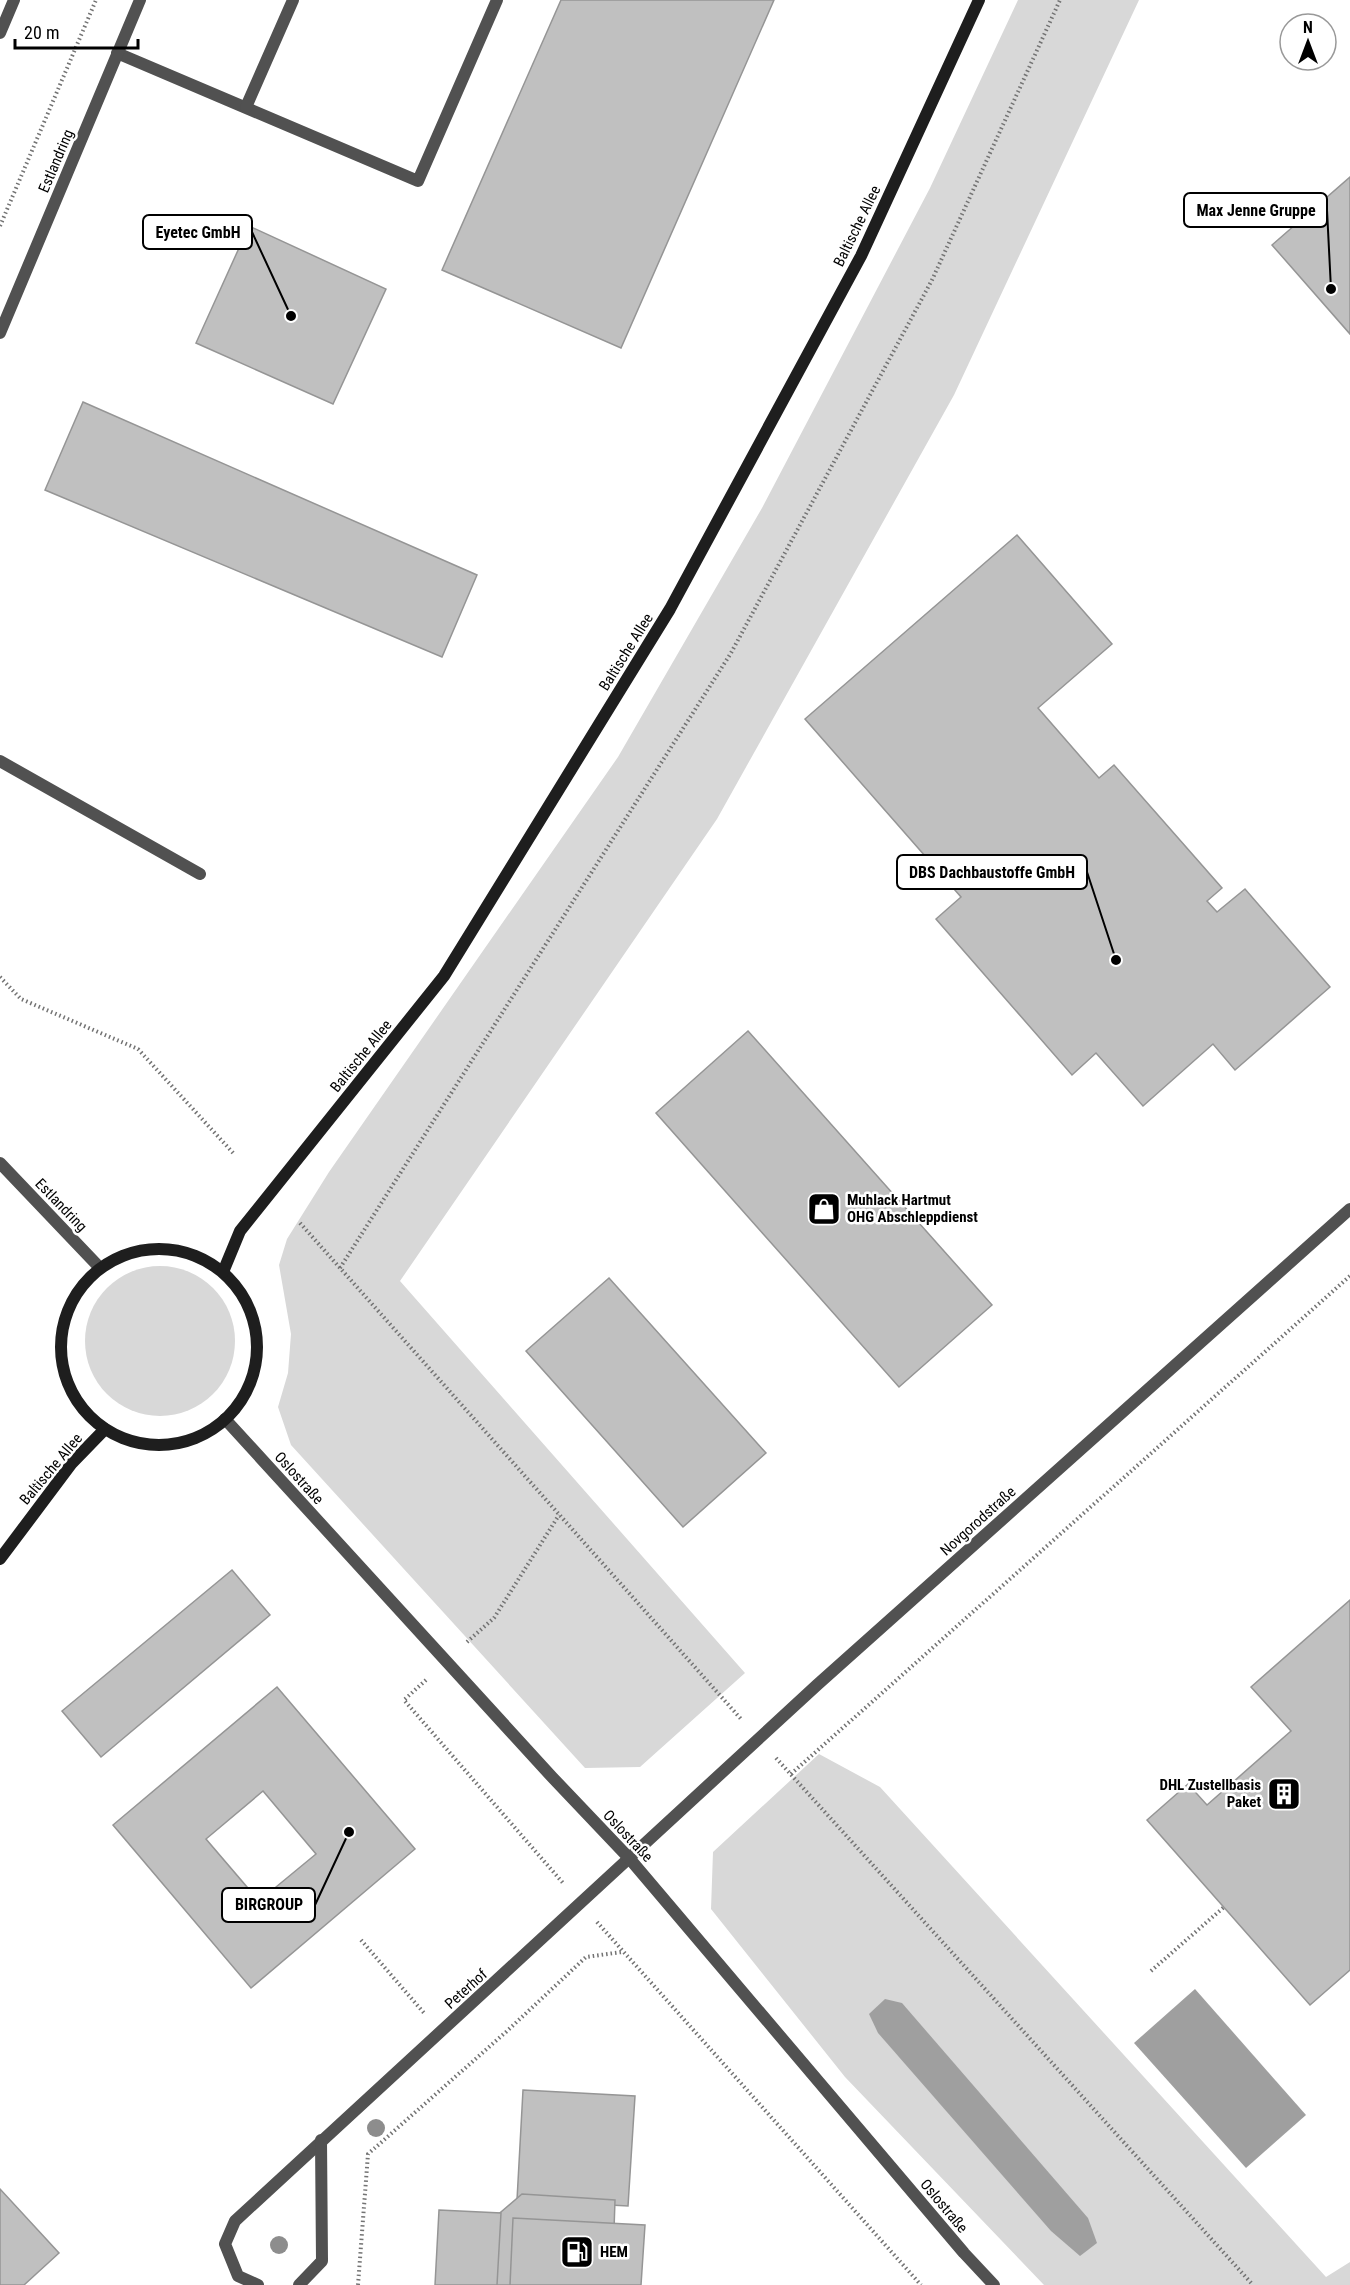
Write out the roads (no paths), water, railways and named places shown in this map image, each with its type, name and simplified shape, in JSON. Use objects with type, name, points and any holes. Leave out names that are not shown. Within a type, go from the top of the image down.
[{"type":"main road","name":"Baltische Allee","points":[[224,1272],[240,1231],[444,976],[670,609],[861,256],[979,0]]},
{"type":"main road","name":"Baltische Allee","points":[[168,1249],[198,1257],[224,1272],[246,1300],[257,1334],[255,1369],[249,1386],[241,1401],[225,1419],[215,1429],[190,1440],[161,1445],[132,1441],[105,1429],[88,1416],[75,1399],[66,1380],[61,1360],[61,1339],[65,1318],[73,1299],[85,1282],[100,1268],[137,1251],[168,1249]]},
{"type":"main road","name":"Baltische Allee","points":[[0,1558],[72,1463],[105,1429]]},
{"type":"street","points":[[0,33],[14,0]]},
{"type":"street","name":"Estlandring","points":[[0,333],[140,0]]},
{"type":"street","points":[[246,107],[293,0]]},
{"type":"street","points":[[117,53],[418,181],[497,0]]},
{"type":"street","points":[[0,761],[200,874]]},
{"type":"street","name":"Estlandring","points":[[0,1163],[100,1268]]},
{"type":"street","name":"Novgorodstraße","points":[[629,1858],[817,1685],[1350,1209]]},
{"type":"street","name":"Oslostraße","points":[[225,1419],[544,1769],[629,1858],[964,2253],[994,2285]]},
{"type":"street","name":"Peterhof","points":[[258,2285],[238,2276],[225,2244],[235,2221],[629,1858]]},
{"type":"street","points":[[299,2285],[322,2261],[321,2140]]},
{"type":"place","name":"Max Jenne Gruppe","points":[[1331,289]]},
{"type":"place","name":"Eyetec GmbH","points":[[291,316]]},
{"type":"place","name":"DBS Dachbaustoffe GmbH","points":[[1116,960]]},
{"type":"place","name":"Muhlack Hartmut OHG Abschleppdienst","points":[[824,1209]]},
{"type":"place","name":"DHL Zustellbasis Paket","points":[[1284,1794]]},
{"type":"place","name":"BIRGROUP","points":[[349,1832]]},
{"type":"place","name":"HEM","points":[[577,2252]]}]
